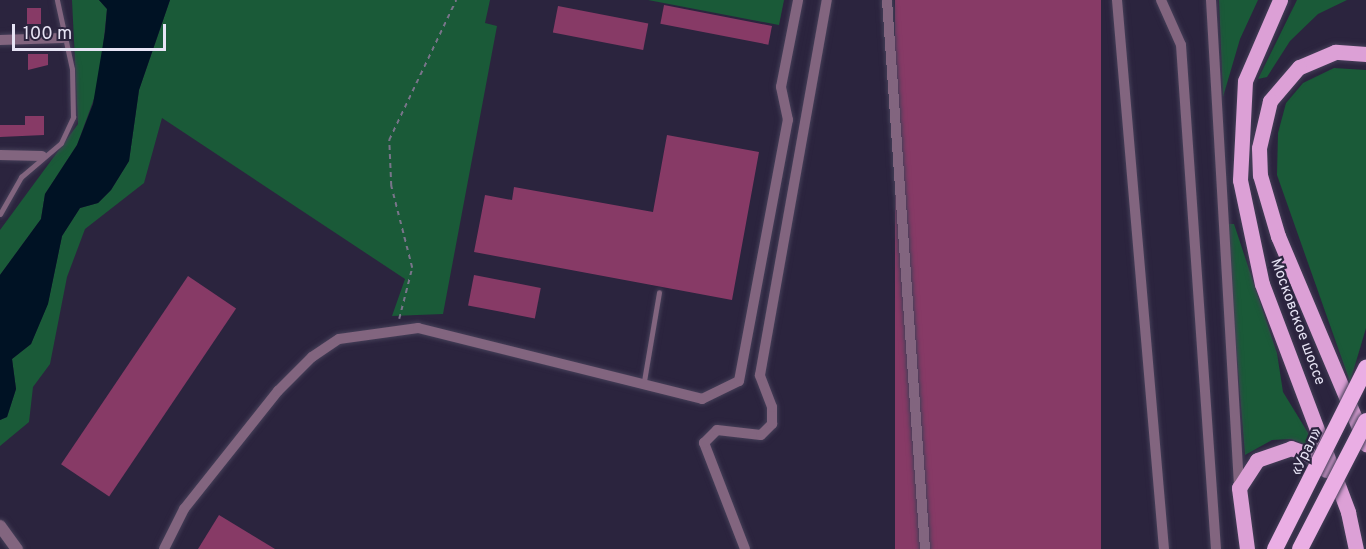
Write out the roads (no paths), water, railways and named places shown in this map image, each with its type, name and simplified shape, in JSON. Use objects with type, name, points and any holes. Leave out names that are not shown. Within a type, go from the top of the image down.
[{"type":"highway","name":"«Урал»","points":[[1275,549],[1366,368]]},
{"type":"highway","points":[[1300,549],[1366,422]]},
{"type":"main road","name":"Московское шоссе","points":[[1280,0],[1245,81],[1240,180],[1262,284],[1337,482],[1356,549]]},
{"type":"main road","points":[[1366,54],[1319,56],[1282,82],[1270,101],[1259,157],[1278,237],[1366,444]]},
{"type":"main road","points":[[1247,549],[1239,488],[1257,460],[1278,449],[1310,455],[1337,482]]},
{"type":"street","points":[[164,549],[184,509],[312,357],[339,339],[397,327],[644,381],[702,399],[739,381],[788,120],[781,87],[798,0]]},
{"type":"street","points":[[745,549],[704,443],[717,430],[753,436],[772,424],[772,407],[760,375],[827,0]]},
{"type":"street","points":[[887,0],[925,549]]},
{"type":"street","points":[[1117,0],[1164,549]]},
{"type":"street","points":[[1161,0],[1180,45],[1216,549]]},
{"type":"street","points":[[1211,0],[1239,488]]},
{"type":"street","points":[[0,40],[62,38]]},
{"type":"street","points":[[0,155],[42,156]]},
{"type":"street","points":[[0,526],[17,549]]},
{"type":"lane","points":[[0,214],[21,177],[42,156],[61,143],[73,117],[72,69],[62,38],[57,0]]},
{"type":"lane","points":[[644,381],[659,292]]},
{"type":"water","points":[[99,0],[170,0],[139,90],[129,161],[111,190],[98,203],[80,208],[62,236],[48,304],[31,344],[12,359],[16,389],[7,417],[0,420],[0,275],[41,219],[45,194],[77,145],[93,104],[107,9]]}]
